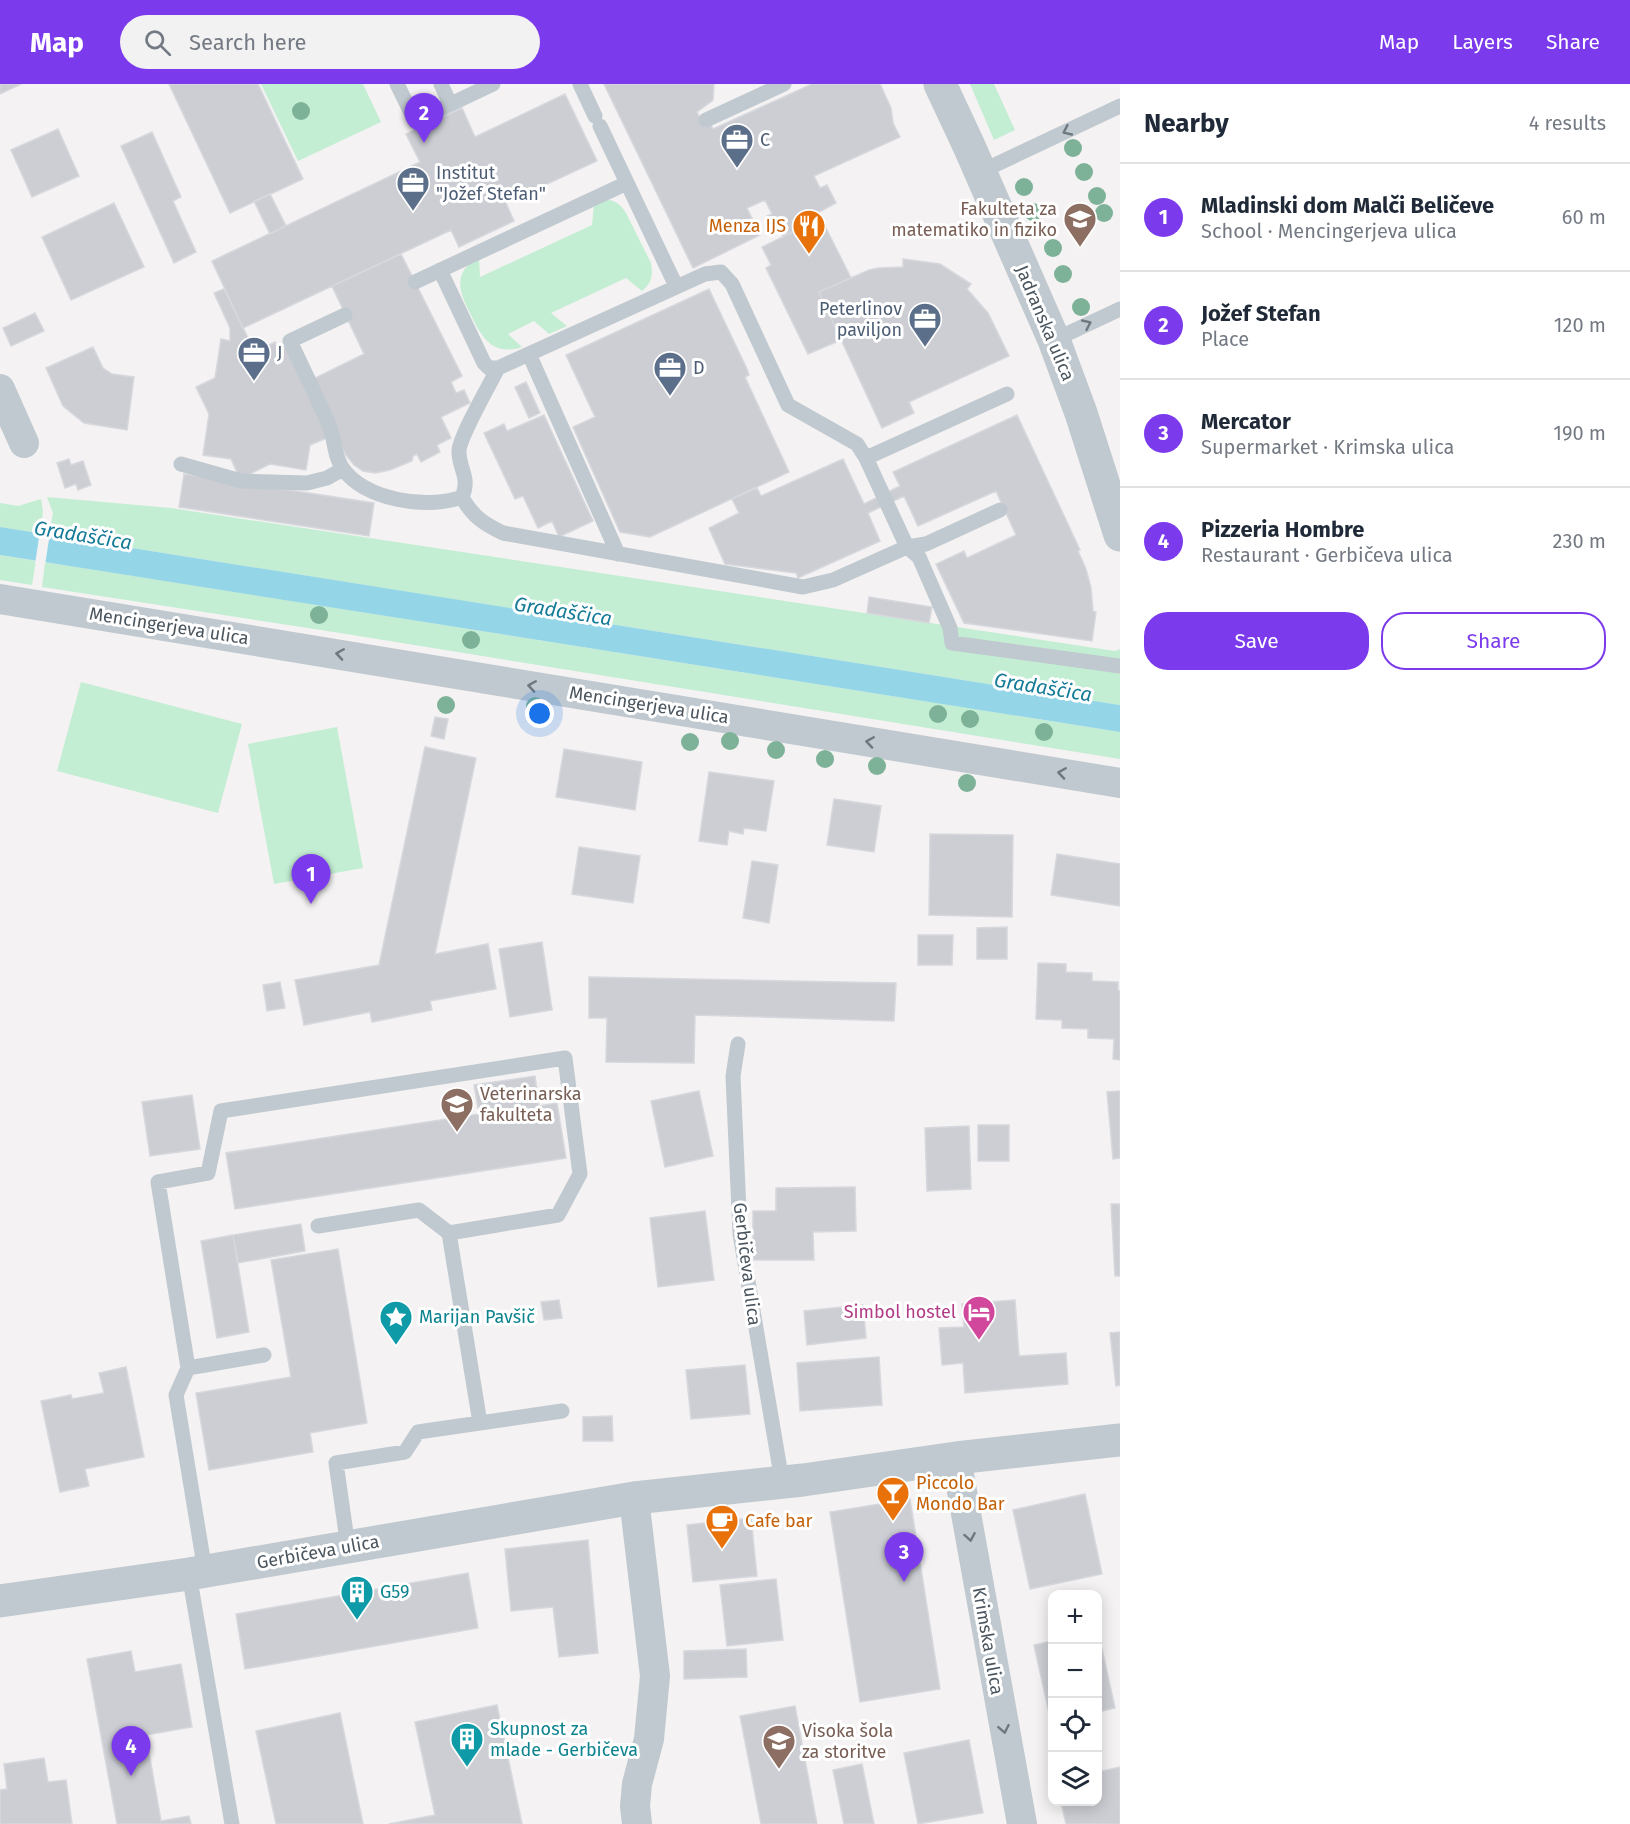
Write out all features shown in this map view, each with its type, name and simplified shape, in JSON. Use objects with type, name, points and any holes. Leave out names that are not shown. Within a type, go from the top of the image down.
[{"type":"street","name":"Jadranska ulica","points":[[940,84],[1054,340],[1082,413],[1120,535]]},
{"type":"street","points":[[0,389],[24,443]]},
{"type":"street","name":"Mencingerjeva ulica","points":[[0,599],[1120,783]]},
{"type":"street","name":"Gerbičeva ulica","points":[[0,1601],[197,1573],[634,1498],[1120,1440]]},
{"type":"street","name":"Krimska ulica","points":[[956,1458],[1022,1824]]},
{"type":"street","points":[[634,1498],[655,1676],[649,1739],[637,1784],[635,1806],[637,1824]]},
{"type":"lane","points":[[397,84],[415,121],[494,84]]},
{"type":"lane","points":[[441,84],[450,104]]},
{"type":"lane","points":[[580,84],[676,286]]},
{"type":"lane","points":[[706,120],[784,84]]},
{"type":"lane","points":[[980,172],[1120,106]]},
{"type":"lane","points":[[415,282],[627,183]]},
{"type":"lane","points":[[440,270],[484,363],[489,368],[498,368],[676,286],[705,274],[721,272],[732,284],[788,405],[857,444],[866,458],[906,547],[919,556],[950,628],[952,643],[1120,666]]},
{"type":"lane","points":[[1054,340],[1120,309]]},
{"type":"lane","points":[[345,315],[290,341],[330,427],[338,459],[343,469],[366,488],[406,501],[440,502],[462,497]]},
{"type":"lane","points":[[529,354],[618,554]]},
{"type":"lane","points":[[498,368],[459,449],[466,479],[462,497],[468,508],[483,524],[503,533],[803,587],[833,580],[906,547],[926,544],[1000,510]]},
{"type":"lane","points":[[866,458],[1008,394]]},
{"type":"lane","points":[[181,464],[241,480],[307,483],[327,478],[343,469]]},
{"type":"lane","name":"Gerbičeva ulica","points":[[738,1044],[733,1076],[740,1233],[782,1481]]},
{"type":"lane","points":[[232,1824],[197,1573],[176,1395],[188,1368],[158,1182],[208,1173],[221,1111],[565,1058],[580,1174],[558,1215],[449,1233]]},
{"type":"lane","points":[[318,1226],[418,1210],[449,1233],[480,1423]]},
{"type":"lane","points":[[188,1368],[264,1355]]},
{"type":"lane","points":[[348,1547],[336,1463],[405,1452],[418,1432],[562,1411]]},
{"type":"green space","points":[[261,84],[363,84],[381,122],[298,161]]},
{"type":"green space","points":[[970,84],[994,84],[1015,130],[994,140]]},
{"type":"green space","points":[[603,199],[616,203],[626,213],[651,263],[652,275],[648,285],[642,291],[626,278],[551,313],[567,326],[549,334],[534,321],[508,334],[522,347],[503,349],[495,347],[483,337],[466,305],[460,282],[465,269],[479,257],[480,277],[592,225],[594,203]]},
{"type":"green space","points":[[47,497],[171,508],[1115,651],[1120,649],[1120,705],[49,535],[53,513]]},
{"type":"green space","points":[[41,499],[43,511],[40,534],[0,527],[0,503],[18,506]]},
{"type":"green space","points":[[0,555],[36,561],[32,585],[0,580]]},
{"type":"green space","points":[[45,562],[1120,732],[1120,759],[42,587]]},
{"type":"green space","points":[[81,682],[242,724],[218,813],[57,771]]},
{"type":"green space","points":[[337,727],[363,868],[274,884],[248,744]]},
{"type":"water","points":[[0,527],[1120,705],[1120,732],[0,555]]},
{"type":"pier","points":[[40,531],[50,533],[45,565],[35,564]]},
{"type":"building","points":[[0,84],[21,84],[0,94]]},
{"type":"building","points":[[169,84],[258,84],[303,179],[230,213]]},
{"type":"building","name":"C","points":[[604,84],[714,84],[713,100],[697,112],[705,127],[711,125],[713,129],[812,84],[880,84],[891,108],[893,123],[900,137],[814,176],[820,188],[827,185],[836,203],[819,212],[821,218],[783,237],[776,224],[772,226],[767,216],[772,214],[765,200],[747,208],[760,235],[693,268]]},
{"type":"building","name":"Institut \"Jožef Stefan\"","points":[[565,94],[597,161],[506,203],[514,221],[459,247],[451,230],[243,328],[212,261],[420,162],[406,134],[462,108],[475,137]]},
{"type":"building","points":[[58,129],[79,176],[32,197],[11,150]]},
{"type":"building","points":[[152,132],[181,197],[173,201],[196,252],[174,263],[121,146]]},
{"type":"building","points":[[270,194],[286,226],[270,234],[254,201]]},
{"type":"building","points":[[114,203],[144,267],[71,300],[42,237]]},
{"type":"building","points":[[821,218],[851,278],[819,292],[841,340],[808,354],[766,268],[771,265],[762,247]]},
{"type":"building","points":[[401,254],[462,376],[451,382],[456,393],[464,390],[470,403],[441,417],[451,438],[437,445],[440,452],[421,462],[417,454],[413,456],[412,461],[375,473],[363,471],[346,455],[313,379],[364,354],[332,286]]},
{"type":"building","name":"Peterlinov paviljon","points":[[903,259],[940,264],[971,284],[967,289],[988,313],[1009,356],[909,402],[914,413],[882,428],[819,292],[869,270],[903,267]]},
{"type":"building","name":"J","points":[[224,289],[255,352],[275,342],[278,348],[285,345],[329,437],[310,445],[306,470],[270,464],[240,479],[231,459],[203,455],[209,414],[196,387],[215,378],[221,339],[230,341],[230,328],[214,293]]},
{"type":"building","name":"D","points":[[709,289],[747,369],[749,375],[745,377],[789,472],[650,537],[620,532],[573,427],[595,417],[566,355]]},
{"type":"building","points":[[35,313],[44,331],[11,346],[3,328]]},
{"type":"building","points":[[93,347],[103,368],[112,374],[134,377],[127,430],[84,423],[63,406],[46,368]]},
{"type":"building","points":[[526,382],[540,413],[529,418],[515,387]]},
{"type":"building","points":[[544,415],[593,521],[559,537],[552,521],[538,528],[523,496],[515,499],[484,433],[504,424],[507,431]]},
{"type":"building","points":[[1017,415],[1080,550],[1078,551],[1091,588],[1093,611],[1096,612],[1092,641],[964,623],[936,564],[964,551],[967,558],[1016,535],[996,491],[918,526],[904,496],[868,513],[880,541],[798,578],[796,573],[725,564],[709,528],[739,513],[732,499],[757,488],[761,496],[843,459],[864,504],[900,486],[893,472]]},
{"type":"building","points":[[69,459],[71,465],[83,461],[91,485],[78,490],[76,484],[65,488],[57,463]]},
{"type":"building","points":[[184,474],[374,503],[369,536],[179,507]]},
{"type":"building","points":[[869,597],[932,607],[929,623],[867,613]]},
{"type":"building","points":[[435,717],[448,719],[444,739],[431,736]]},
{"type":"building","points":[[425,747],[476,758],[435,954],[488,944],[496,989],[430,1001],[432,1010],[372,1022],[370,1012],[304,1025],[295,980],[379,965]]},
{"type":"building","points":[[564,749],[642,762],[635,810],[556,797]]},
{"type":"building","points":[[709,772],[774,781],[766,831],[744,828],[743,834],[729,831],[727,845],[699,841]]},
{"type":"building","points":[[834,799],[881,806],[874,852],[827,845]]},
{"type":"building","points":[[930,834],[1013,835],[1012,917],[929,915]]},
{"type":"building","points":[[579,847],[640,856],[633,903],[572,894]]},
{"type":"building","points":[[1057,854],[1120,864],[1120,906],[1051,895]]},
{"type":"building","points":[[752,861],[778,865],[769,923],[743,918]]},
{"type":"building","points":[[1007,927],[1007,959],[977,959],[977,928]]},
{"type":"building","points":[[918,935],[953,935],[952,965],[918,965]]},
{"type":"building","points":[[542,942],[552,1010],[510,1017],[499,949]]},
{"type":"building","points":[[1038,963],[1066,964],[1066,972],[1092,973],[1092,981],[1118,982],[1120,1060],[1113,1059],[1114,1039],[1088,1038],[1088,1029],[1062,1028],[1062,1020],[1036,1019]]},
{"type":"building","points":[[589,977],[896,983],[894,1021],[695,1015],[694,1063],[606,1062],[607,1018],[589,1018]]},
{"type":"building","points":[[280,982],[285,1008],[267,1011],[263,985]]},
{"type":"building","name":"Veterinarska fakulteta","points":[[535,1076],[539,1106],[557,1103],[566,1158],[235,1209],[226,1153],[479,1114],[474,1085]]},
{"type":"building","points":[[699,1091],[713,1156],[665,1167],[651,1101]]},
{"type":"building","points":[[1120,1091],[1120,1158],[1113,1159],[1107,1092]]},
{"type":"building","points":[[192,1095],[200,1149],[150,1156],[142,1102]]},
{"type":"building","points":[[978,1125],[1009,1125],[1009,1161],[978,1161]]},
{"type":"building","points":[[969,1126],[971,1189],[927,1191],[925,1128]]},
{"type":"building","points":[[855,1187],[856,1231],[813,1232],[814,1260],[753,1260],[753,1211],[776,1211],[776,1188]]},
{"type":"building","points":[[1111,1204],[1120,1204],[1120,1276],[1115,1276]]},
{"type":"building","points":[[705,1211],[714,1280],[658,1287],[650,1218]]},
{"type":"building","points":[[301,1224],[305,1251],[238,1263],[233,1235]]},
{"type":"building","points":[[233,1235],[249,1332],[217,1338],[201,1241]]},
{"type":"building","points":[[338,1249],[367,1423],[310,1433],[313,1452],[209,1470],[196,1393],[291,1377],[271,1260]]},
{"type":"building","points":[[559,1300],[562,1318],[544,1320],[541,1302]]},
{"type":"building","name":"Simbol hostel","points":[[1015,1300],[1019,1356],[1066,1353],[1068,1384],[965,1393],[963,1363],[942,1365],[939,1328],[964,1327],[962,1304]]},
{"type":"building","points":[[863,1305],[866,1338],[807,1345],[804,1311]]},
{"type":"building","points":[[1120,1332],[1120,1385],[1116,1386],[1110,1333]]},
{"type":"building","points":[[879,1357],[882,1405],[800,1411],[797,1363]]},
{"type":"building","points":[[745,1365],[750,1414],[691,1419],[686,1370]]},
{"type":"building","points":[[126,1367],[144,1457],[85,1469],[89,1486],[60,1492],[41,1401],[71,1395],[72,1399],[104,1393],[99,1373]]},
{"type":"building","points":[[612,1416],[613,1441],[583,1441],[583,1417]]},
{"type":"building","points":[[1085,1494],[1102,1574],[1030,1589],[1013,1510]]},
{"type":"building","points":[[910,1499],[940,1689],[860,1702],[830,1512]]},
{"type":"building","name":"Cafe bar","points":[[751,1518],[757,1576],[693,1582],[687,1525]]},
{"type":"building","points":[[588,1540],[598,1653],[559,1657],[553,1607],[511,1611],[505,1549]]},
{"type":"building","name":"G59","points":[[468,1573],[478,1628],[245,1669],[236,1614]]},
{"type":"building","points":[[776,1579],[783,1640],[727,1646],[720,1585]]},
{"type":"building","points":[[1048,1642],[1048,1708],[1034,1645]]},
{"type":"building","points":[[746,1649],[747,1677],[684,1679],[684,1651]]},
{"type":"building","points":[[1102,1649],[1115,1708],[1102,1711]]},
{"type":"building","points":[[131,1651],[135,1672],[181,1664],[192,1727],[146,1735],[161,1821],[189,1816],[191,1824],[117,1824],[87,1659]]},
{"type":"building","name":"Skupnost za mlade - Gerbičeva","points":[[497,1705],[522,1824],[389,1824],[435,1815],[415,1722]]},
{"type":"building","name":"Visoka šola za storitve","points":[[795,1706],[817,1824],[761,1824],[740,1716]]},
{"type":"building","points":[[340,1713],[363,1824],[276,1824],[256,1731]]},
{"type":"building","points":[[969,1740],[983,1813],[918,1824],[904,1753]]},
{"type":"building","points":[[44,1758],[48,1782],[66,1780],[72,1824],[0,1824],[0,1790],[7,1789],[4,1764]]},
{"type":"building","points":[[862,1764],[874,1824],[844,1824],[833,1770]]},
{"type":"building","points":[[1120,1767],[1120,1824],[1066,1824],[1062,1806],[1102,1806],[1102,1771]]},
{"type":"place","name":"Jožef Stefan","points":[[424,143]]},
{"type":"place","name":"C","points":[[737,169]]},
{"type":"place","name":"Institut \"Jožef Stefan\"","points":[[413,212]]},
{"type":"place","name":"Fakulteta za matematiko in fiziko","points":[[1080,248]]},
{"type":"place","name":"Menza IJS","points":[[809,255]]},
{"type":"place","name":"Peterlinov paviljon","points":[[925,348]]},
{"type":"place","name":"J","points":[[254,382]]},
{"type":"place","name":"D","points":[[670,397]]},
{"type":"place","name":"Mladinski dom Malči Beličeve","points":[[311,904]]},
{"type":"place","name":"Veterinarska fakulteta","points":[[457,1133]]},
{"type":"place","name":"Simbol hostel","points":[[979,1341]]},
{"type":"place","name":"Marijan Pavšič","points":[[396,1346]]},
{"type":"place","name":"Piccolo Mondo Bar","points":[[893,1522]]},
{"type":"place","name":"Cafe bar","points":[[722,1550]]},
{"type":"place","name":"Mercator","points":[[904,1582]]},
{"type":"place","name":"G59","points":[[357,1621]]},
{"type":"place","name":"Skupnost za mlade - Gerbičeva","points":[[467,1768]]},
{"type":"place","name":"Visoka šola za storitve","points":[[779,1770]]},
{"type":"place","name":"Pizzeria Hombre","points":[[131,1776]]},
{"type":"water label","name":"Gradaščica","points":[[83,535]]},
{"type":"water label","name":"Gradaščica","points":[[563,611]]},
{"type":"water label","name":"Gradaščica","points":[[1043,687]]}]
